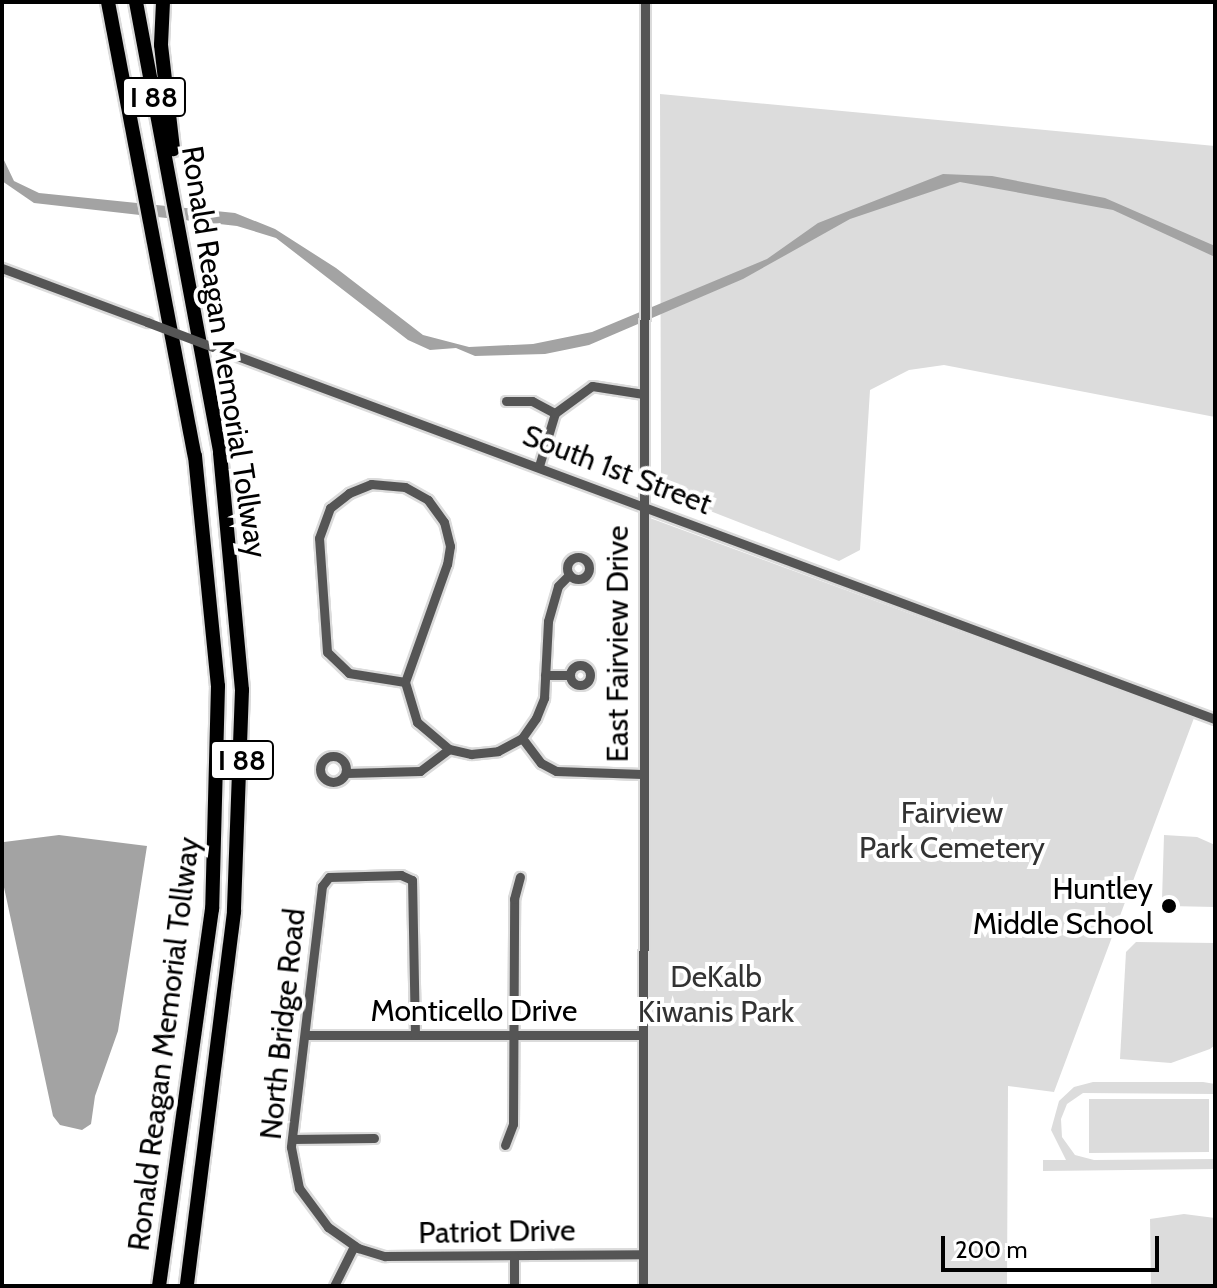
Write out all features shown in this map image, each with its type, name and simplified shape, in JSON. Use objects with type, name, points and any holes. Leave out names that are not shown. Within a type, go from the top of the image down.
[{"type":"highway","name":"Ronald Reagan Memorial Tollway","points":[[108,2],[203,502],[219,752],[212,909],[159,1286]]},
{"type":"highway","name":"Ronald Reagan Memorial Tollway","points":[[136,2],[174,192],[222,469],[243,727],[226,991],[187,1286]]},
{"type":"highway","points":[[163,2],[161,45],[174,192]]},
{"type":"street","name":"East Fairview Drive","points":[[643,1286],[642,296],[645,2]]},
{"type":"street","name":"South 1st Street","points":[[2,268],[1215,719]]},
{"type":"street","points":[[539,466],[555,413],[592,386],[643,394]]},
{"type":"street","points":[[506,401],[532,401],[555,413]]},
{"type":"street","points":[[405,682],[349,673],[330,658],[318,546],[330,508],[357,488],[389,484],[418,493],[441,514],[450,546],[405,682],[417,722],[449,749],[488,753],[522,738],[541,708],[548,621],[558,586],[569,575]]},
{"type":"street","points":[[545,675],[570,675]]},
{"type":"street","points":[[522,738],[541,763],[556,771],[642,774]]},
{"type":"street","points":[[346,773],[420,771],[449,749]]},
{"type":"street","name":"North Bridge Road","points":[[354,1246],[308,1204],[293,1167],[292,1139],[324,881],[364,875],[412,880],[415,1035]]},
{"type":"street","points":[[505,1145],[513,1124],[514,899],[520,877]]},
{"type":"street","name":"Monticello Drive","points":[[305,1035],[643,1035]]},
{"type":"street","points":[[292,1139],[374,1138]]},
{"type":"street","points":[[334,1286],[354,1246]]},
{"type":"street","name":"Patriot Drive","points":[[354,1246],[385,1256],[643,1254]]},
{"type":"street","points":[[514,1257],[514,1286]]},
{"type":"green space","points":[[660,94],[1215,146],[1215,417],[944,365],[909,370],[870,390],[860,550],[839,561],[669,495],[661,474]]},
{"type":"green space","name":"Fairview Park Cemetery","points":[[650,518],[1194,718],[1054,1092],[1008,1086],[1007,1286],[648,1286]]},
{"type":"green space","points":[[1164,835],[1197,837],[1215,845],[1215,907],[1169,906],[1162,899]]},
{"type":"green space","points":[[1136,942],[1215,943],[1215,1045],[1210,1049],[1171,1063],[1120,1059],[1126,952]]},
{"type":"green space","points":[[1093,1082],[1203,1082],[1215,1084],[1215,1094],[1083,1093],[1067,1104],[1061,1119],[1062,1137],[1075,1155],[1094,1160],[1215,1159],[1215,1169],[1043,1171],[1043,1160],[1066,1160],[1051,1130],[1059,1101],[1074,1087]]},
{"type":"green space","points":[[1089,1099],[1209,1099],[1209,1152],[1089,1153]]},
{"type":"green space","points":[[1184,1214],[1215,1218],[1215,1286],[1151,1286],[1150,1219]]},
{"type":"shaded area","points":[[2,156],[14,181],[39,193],[235,213],[275,229],[336,268],[423,335],[469,347],[533,344],[592,332],[767,259],[818,223],[943,174],[992,176],[1105,198],[1215,246],[1215,257],[1113,210],[960,182],[850,219],[743,279],[589,345],[545,354],[475,356],[456,348],[430,350],[408,340],[276,238],[237,226],[34,203],[2,181]]},
{"type":"shaded area","points":[[59,835],[147,846],[118,1031],[95,1096],[91,1124],[82,1130],[60,1125],[53,1116],[2,878],[4,842]]},
{"type":"place","name":"Huntley Middle School","points":[[1169,906]]},
{"type":"park label","name":"DeKalb Kiwanis Park","points":[[716,994]]}]
